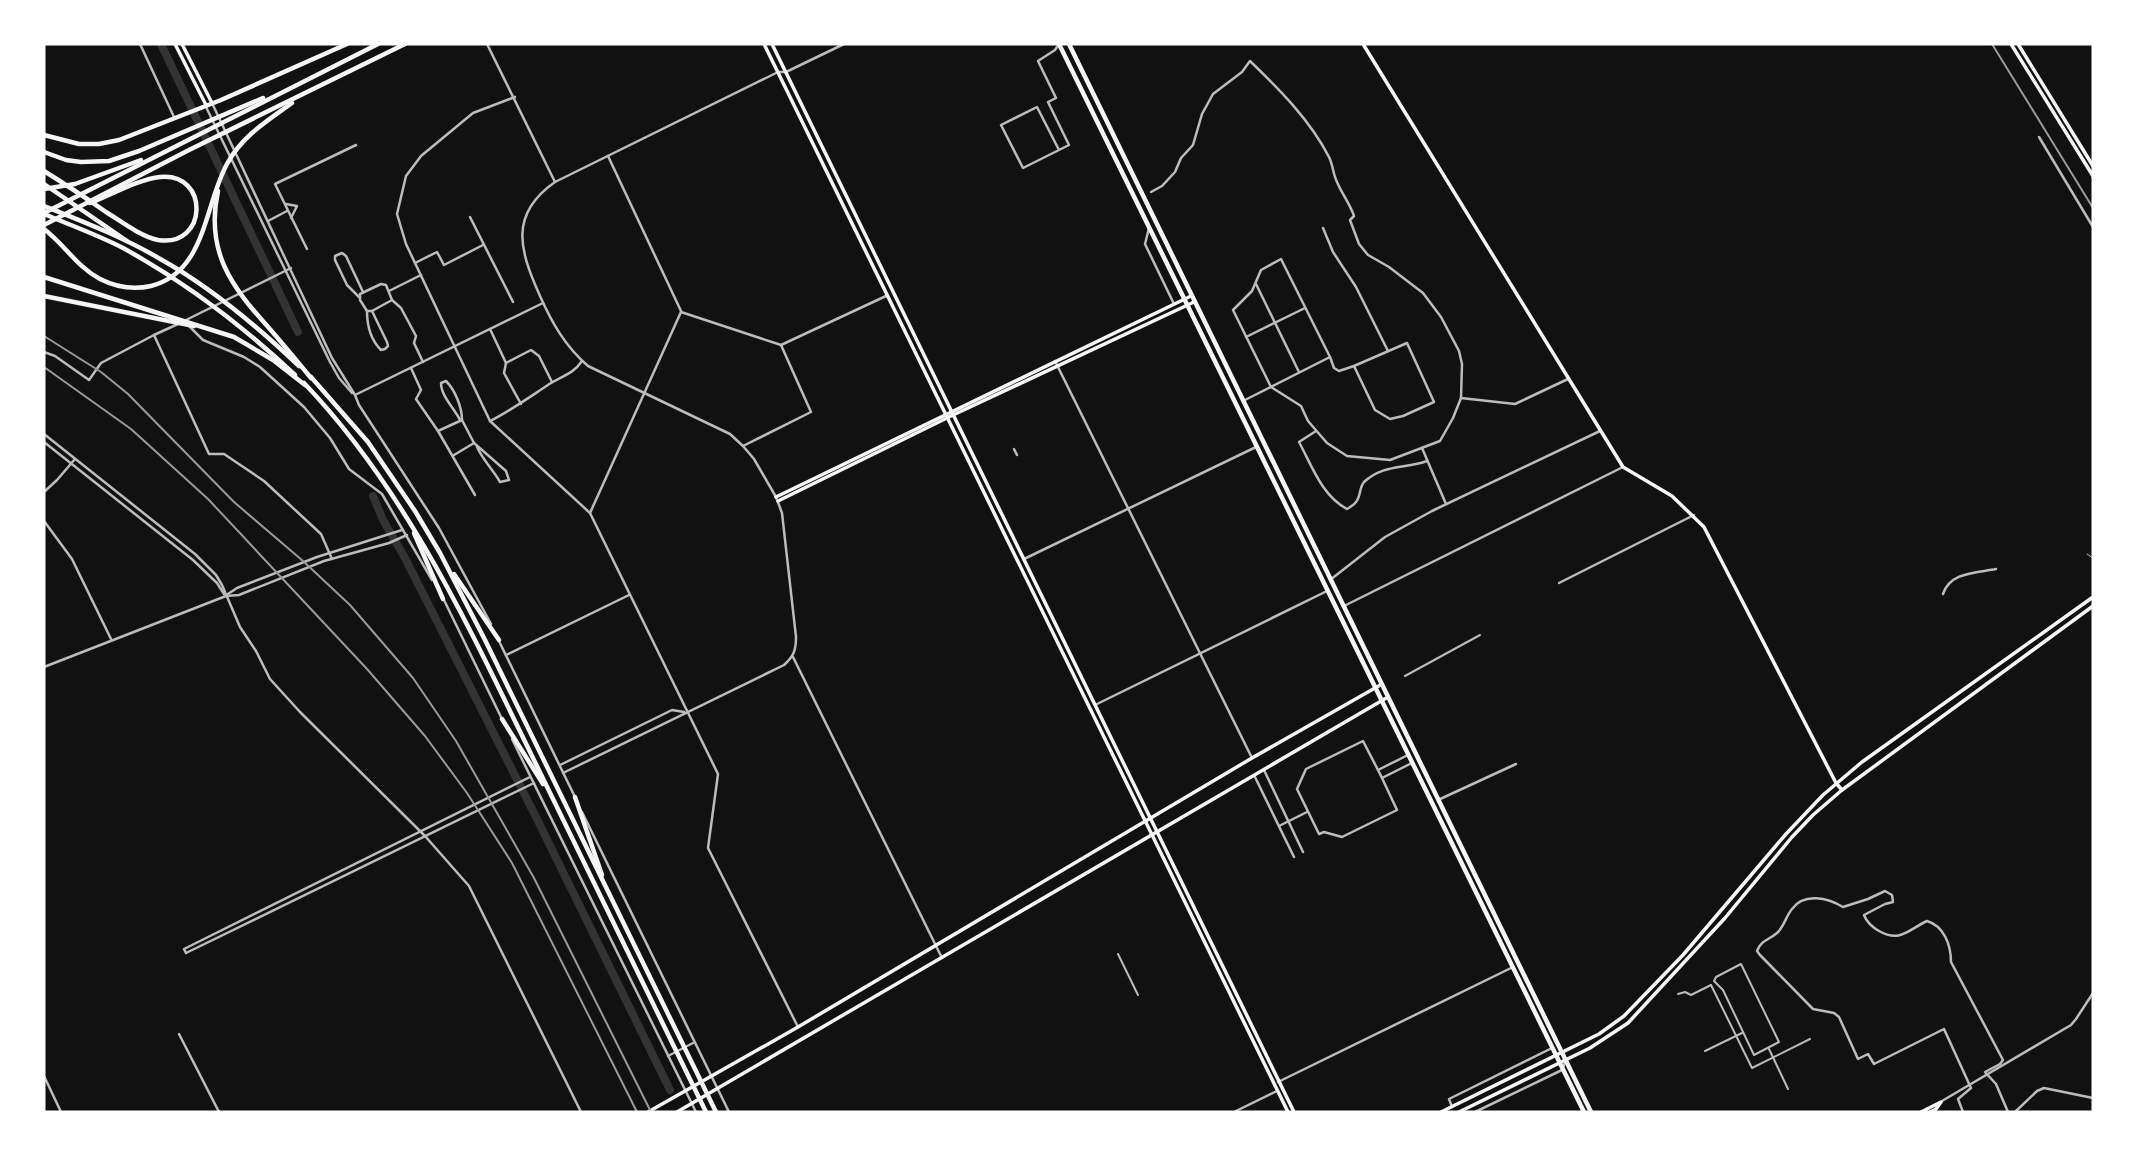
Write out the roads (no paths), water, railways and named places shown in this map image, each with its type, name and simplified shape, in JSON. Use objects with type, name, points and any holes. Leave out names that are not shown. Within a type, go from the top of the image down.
[{"type":"highway","points":[[44,135],[79,144],[119,140],[347,44]]},
{"type":"highway","points":[[44,214],[378,44]]},
{"type":"highway","points":[[304,94],[251,132],[234,153],[220,177],[195,250],[183,269],[165,281],[142,288],[121,286],[97,277],[44,227],[61,215],[189,150],[405,44]]},
{"type":"highway","points":[[1059,44],[1558,1064],[1584,1112]]},
{"type":"highway","points":[[1069,44],[1591,1112]]},
{"type":"highway","points":[[44,152],[74,161],[102,162],[124,157],[298,83]]},
{"type":"highway","points":[[44,186],[75,184],[161,153]]},
{"type":"highway","points":[[44,171],[118,219],[155,239],[168,240],[183,235],[197,216],[196,200],[184,183],[170,177],[151,178],[61,215]]},
{"type":"highway","points":[[44,186],[101,221],[127,241]]},
{"type":"highway","points":[[214,200],[218,250],[228,275],[241,296],[368,442],[499,640]]},
{"type":"highway","points":[[44,206],[127,241],[164,261],[246,320],[312,378]]},
{"type":"highway","points":[[44,214],[121,247],[196,293],[276,357],[305,385],[360,448],[432,558],[472,633],[706,1112]]},
{"type":"highway","points":[[44,277],[160,316]]},
{"type":"highway","points":[[44,296],[160,316],[217,330],[251,346],[305,385]]},
{"type":"highway","points":[[406,516],[443,599]]},
{"type":"highway","points":[[440,553],[716,1112]]},
{"type":"highway","points":[[502,719],[557,807]]},
{"type":"highway","points":[[575,797],[610,896]]},
{"type":"main road","points":[[175,44],[209,104]]},
{"type":"main road","points":[[182,44],[209,104]]},
{"type":"main road","points":[[764,44],[1294,1112]]},
{"type":"main road","points":[[772,44],[1148,819]]},
{"type":"main road","points":[[1363,44],[1623,467],[1672,496],[1704,527],[1842,790]]},
{"type":"main road","points":[[2011,44],[2093,176]]},
{"type":"main road","points":[[2018,44],[2093,166]]},
{"type":"main road","points":[[777,499],[1174,304],[1193,299]]},
{"type":"main road","points":[[1057,363],[1188,305],[1193,299]]},
{"type":"main road","points":[[1441,1112],[1610,1027],[1636,1005],[1683,955],[1786,834],[1836,783],[2093,597]]},
{"type":"main road","points":[[1459,1112],[1615,1034],[1641,1011],[1813,815],[1842,790],[2093,606]]},
{"type":"main road","points":[[651,1111],[1382,684]]},
{"type":"main road","points":[[677,1112],[1388,697]]},
{"type":"main road","points":[[1155,833],[1288,1112]]},
{"type":"main road","points":[[1921,1112],[1941,1102]]},
{"type":"main road","points":[[1930,1112],[1941,1102]]},
{"type":"main road","points":[[651,1111],[659,1112]]},
{"type":"street","points":[[140,44],[147,62],[178,117]]},
{"type":"street","points":[[487,44],[555,182]]},
{"type":"street","points":[[563,773],[784,665],[793,657],[796,637],[782,513],[777,499],[743,446],[721,429],[588,366],[563,342],[526,266],[522,251],[523,226],[531,205],[555,182],[778,72],[786,72],[844,44]]},
{"type":"street","points":[[1059,44],[1055,50],[1038,61],[1056,98],[1048,102],[1069,145],[1059,150],[1023,168],[1000,125],[1037,107],[1059,150]]},
{"type":"street","points":[[1151,192],[1175,172],[1181,158],[1193,145],[1202,114],[1213,94],[1242,72],[1250,61],[1287,99],[1320,141],[1331,160],[1340,188],[1352,208],[1354,216],[1350,220],[1351,226],[1359,244],[1368,255],[1423,293],[1441,317],[1459,351],[1462,364],[1461,398],[1440,440],[1390,460],[1347,456],[1327,443],[1308,421],[1301,406],[1271,387],[1233,310],[1252,291],[1261,270],[1281,259],[1334,368],[1339,371],[1354,366],[1407,343],[1434,402],[1390,419],[1375,410],[1354,366]]},
{"type":"street","points":[[514,97],[473,113],[421,156],[406,176],[397,214],[406,244],[490,421],[590,513],[718,774],[708,848],[797,1027]]},
{"type":"street","points":[[209,104],[291,268],[332,358],[359,405],[439,528],[499,640],[729,1112]]},
{"type":"street","points":[[209,104],[330,362],[349,391],[355,395]]},
{"type":"street","points":[[2039,137],[2093,228]]},
{"type":"street","points":[[307,249],[275,184],[356,145]]},
{"type":"street","points":[[608,156],[681,312],[781,345],[887,295]]},
{"type":"street","points":[[285,204],[298,206],[291,218]]},
{"type":"street","points":[[268,221],[288,211]]},
{"type":"street","points":[[470,217],[513,302]]},
{"type":"street","points":[[1149,228],[1145,244],[1174,304]]},
{"type":"street","points":[[1323,228],[1388,351]]},
{"type":"street","points":[[415,263],[437,252],[444,265],[484,245]]},
{"type":"street","points":[[362,292],[346,256],[338,253],[335,260],[347,285],[359,296],[367,311],[367,327],[377,347],[385,349],[387,342],[372,311]]},
{"type":"street","points":[[44,352],[55,356],[89,380],[101,363],[291,268]]},
{"type":"street","points":[[389,291],[421,275]]},
{"type":"street","points":[[1255,283],[1299,372]]},
{"type":"street","points":[[359,296],[381,284],[386,285],[392,300],[401,308],[416,336],[414,342],[423,362]]},
{"type":"street","points":[[367,311],[392,300]]},
{"type":"street","points":[[355,395],[543,303]]},
{"type":"street","points":[[1247,337],[1305,308]]},
{"type":"street","points":[[590,513],[681,312]]},
{"type":"street","points":[[184,321],[203,340],[252,362],[284,387],[322,427],[349,469],[382,494],[476,662],[483,682],[696,1112]]},
{"type":"street","points":[[490,329],[506,363],[504,373],[521,404]]},
{"type":"street","points":[[154,335],[209,454],[224,454],[264,481],[321,534],[331,559]]},
{"type":"street","points":[[743,446],[811,412],[781,345]]},
{"type":"street","points":[[506,363],[531,350],[539,356],[553,382]]},
{"type":"street","points":[[1242,401],[1330,357]]},
{"type":"street","points":[[490,421],[575,371],[582,361]]},
{"type":"street","points":[[1057,363],[1252,758]]},
{"type":"street","points":[[411,368],[420,387],[416,399],[454,456],[475,495]]},
{"type":"street","points":[[1461,398],[1515,404],[1568,379]]},
{"type":"street","points":[[461,420],[459,402],[450,383],[441,383],[440,387],[483,459],[500,482],[509,480],[506,471],[476,445]]},
{"type":"street","points":[[438,431],[461,420]]},
{"type":"street","points":[[1316,430],[1299,442],[1326,494],[1347,509],[1357,501],[1361,484],[1375,473],[1390,467],[1414,466],[1427,461]]},
{"type":"street","points":[[1330,580],[1385,537],[1446,504],[1600,432]]},
{"type":"street","points":[[44,434],[195,554],[216,575],[240,627],[270,679],[425,836],[469,886],[582,1112]]},
{"type":"street","points":[[44,442],[193,560],[217,583],[226,596]]},
{"type":"street","points":[[454,456],[476,445]]},
{"type":"street","points":[[1024,559],[1256,447]]},
{"type":"street","points":[[1422,448],[1446,504]]},
{"type":"street","points":[[1014,449],[1017,455]]},
{"type":"street","points":[[44,492],[75,459]]},
{"type":"street","points":[[1343,606],[1623,467]]},
{"type":"street","points":[[1559,583],[1694,515]]},
{"type":"street","points":[[44,521],[72,559],[111,639]]},
{"type":"street","points":[[44,667],[226,596],[237,588],[402,531]]},
{"type":"street","points":[[226,596],[239,595],[331,559],[405,536]]},
{"type":"street","points":[[1942,594],[1953,579],[1996,569]]},
{"type":"street","points":[[1095,705],[1327,591]]},
{"type":"street","points":[[506,655],[630,595]]},
{"type":"street","points":[[1405,676],[1480,635]]},
{"type":"street","points":[[793,657],[942,958]]},
{"type":"street","points":[[560,765],[672,710],[688,712]]},
{"type":"street","points":[[1363,741],[1378,770],[1397,810],[1342,837],[1324,832],[1319,835],[1297,789],[1307,769],[1363,741]]},
{"type":"street","points":[[1378,770],[1408,755]]},
{"type":"street","points":[[1382,778],[1412,763]]},
{"type":"street","points":[[1438,800],[1516,764]]},
{"type":"street","points":[[1264,770],[1303,852]]},
{"type":"street","points":[[1254,775],[1294,857]]},
{"type":"street","points":[[531,776],[184,949],[186,953],[534,783]]},
{"type":"street","points":[[1279,826],[1308,811]]},
{"type":"street","points":[[1963,1112],[1958,1099],[1971,1088],[1944,1029],[1874,1064],[1868,1054],[1858,1059],[1839,1017],[1834,1013],[1813,1009],[1760,955],[1757,951],[1761,943],[1779,932],[1798,902],[1820,897],[1843,907],[1868,900],[1885,891],[1892,895],[1893,902],[1864,915],[1872,927],[1892,937],[1898,937],[1927,921],[1938,926],[1950,947],[1951,962],[2003,1060],[1985,1072],[1996,1084],[2008,1112]]},
{"type":"street","points":[[1118,954],[1138,995]]},
{"type":"street","points":[[1678,994],[1685,992],[1691,995],[1713,984],[1716,977],[1741,964],[1779,1042],[1754,1055],[1723,990],[1713,984]]},
{"type":"street","points":[[1279,1082],[1512,967]]},
{"type":"street","points":[[1713,984],[1752,1068],[1810,1040]]},
{"type":"street","points":[[1941,1102],[2072,1024],[2093,993]]},
{"type":"street","points":[[1705,1051],[1743,1032]]},
{"type":"street","points":[[179,1034],[219,1112]]},
{"type":"street","points":[[668,1055],[694,1042]]},
{"type":"street","points":[[1452,1107],[1449,1098],[1551,1048],[1562,1052]]},
{"type":"street","points":[[1768,1048],[1788,1088]]},
{"type":"street","points":[[1475,1112],[1562,1070],[1566,1060]]},
{"type":"street","points":[[44,1076],[61,1112]]},
{"type":"street","points":[[2015,1112],[2037,1091],[2044,1088],[2093,1098]]},
{"type":"street","points":[[1234,1112],[1277,1091]]},
{"type":"lane","points":[[2087,554],[2093,558]]},
{"type":"waterway","points":[[161,44],[298,332]]},
{"type":"waterway","points":[[373,496],[538,821],[670,1090]]},
{"type":"railway","points":[[1992,44],[2093,208]]},
{"type":"railway","points":[[44,336],[101,372],[128,394],[234,502],[350,605],[413,678],[456,741],[534,878],[651,1112]]},
{"type":"railway","points":[[44,367],[131,429],[208,499],[367,669],[425,736],[467,793],[512,863],[637,1112]]}]
